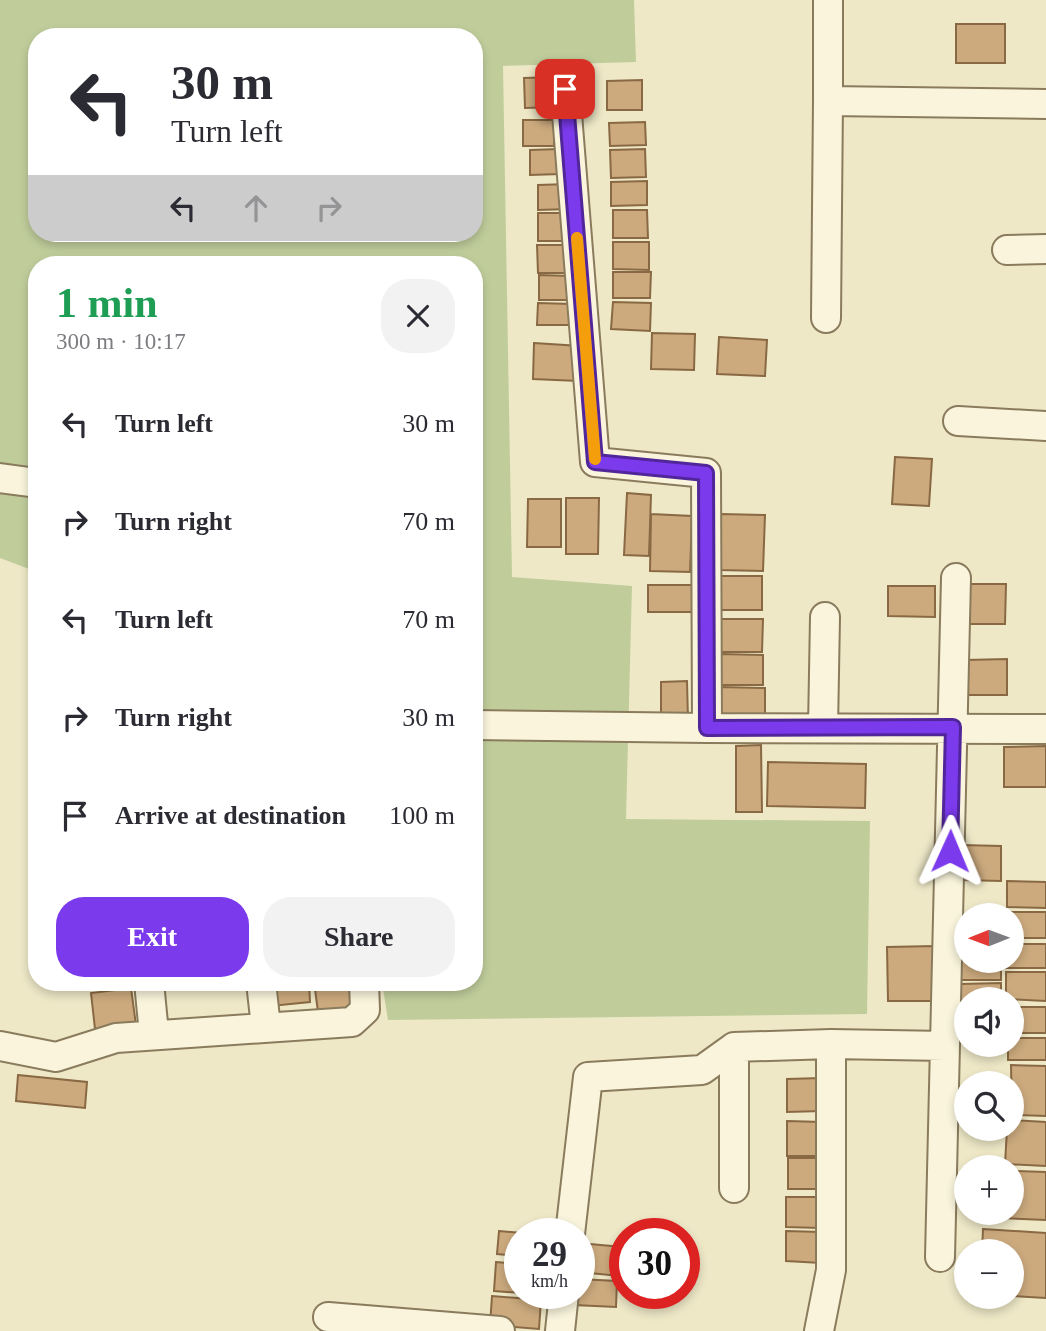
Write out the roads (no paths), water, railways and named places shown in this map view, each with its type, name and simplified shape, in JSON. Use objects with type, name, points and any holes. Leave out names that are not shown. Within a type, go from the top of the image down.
[{"type":"street","points":[[826,318],[828,0]]},
{"type":"street","points":[[565,89],[595,462],[706,473],[707,728]]},
{"type":"street","points":[[828,101],[1046,104]]},
{"type":"street","points":[[1007,250],[1046,249]]},
{"type":"street","points":[[958,421],[1046,426]]},
{"type":"street","points":[[0,478],[28,482]]},
{"type":"street","points":[[940,1256],[957,578]]},
{"type":"street","points":[[823,728],[825,617]]},
{"type":"street","points":[[483,725],[1046,729]]},
{"type":"street","points":[[150,991],[155,1034]]},
{"type":"street","points":[[262,991],[266,1027]]},
{"type":"street","points":[[0,1046],[56,1056],[116,1038],[352,1022],[365,1010],[364,991]]},
{"type":"street","points":[[572,1218],[588,1077],[702,1070],[734,1047],[831,1044],[945,1046]]},
{"type":"street","points":[[819,1331],[831,1270],[831,1044]]},
{"type":"street","points":[[734,1047],[734,1188]]},
{"type":"street","points":[[560,1331],[562,1309]]},
{"type":"street","points":[[328,1317],[500,1331]]}]
